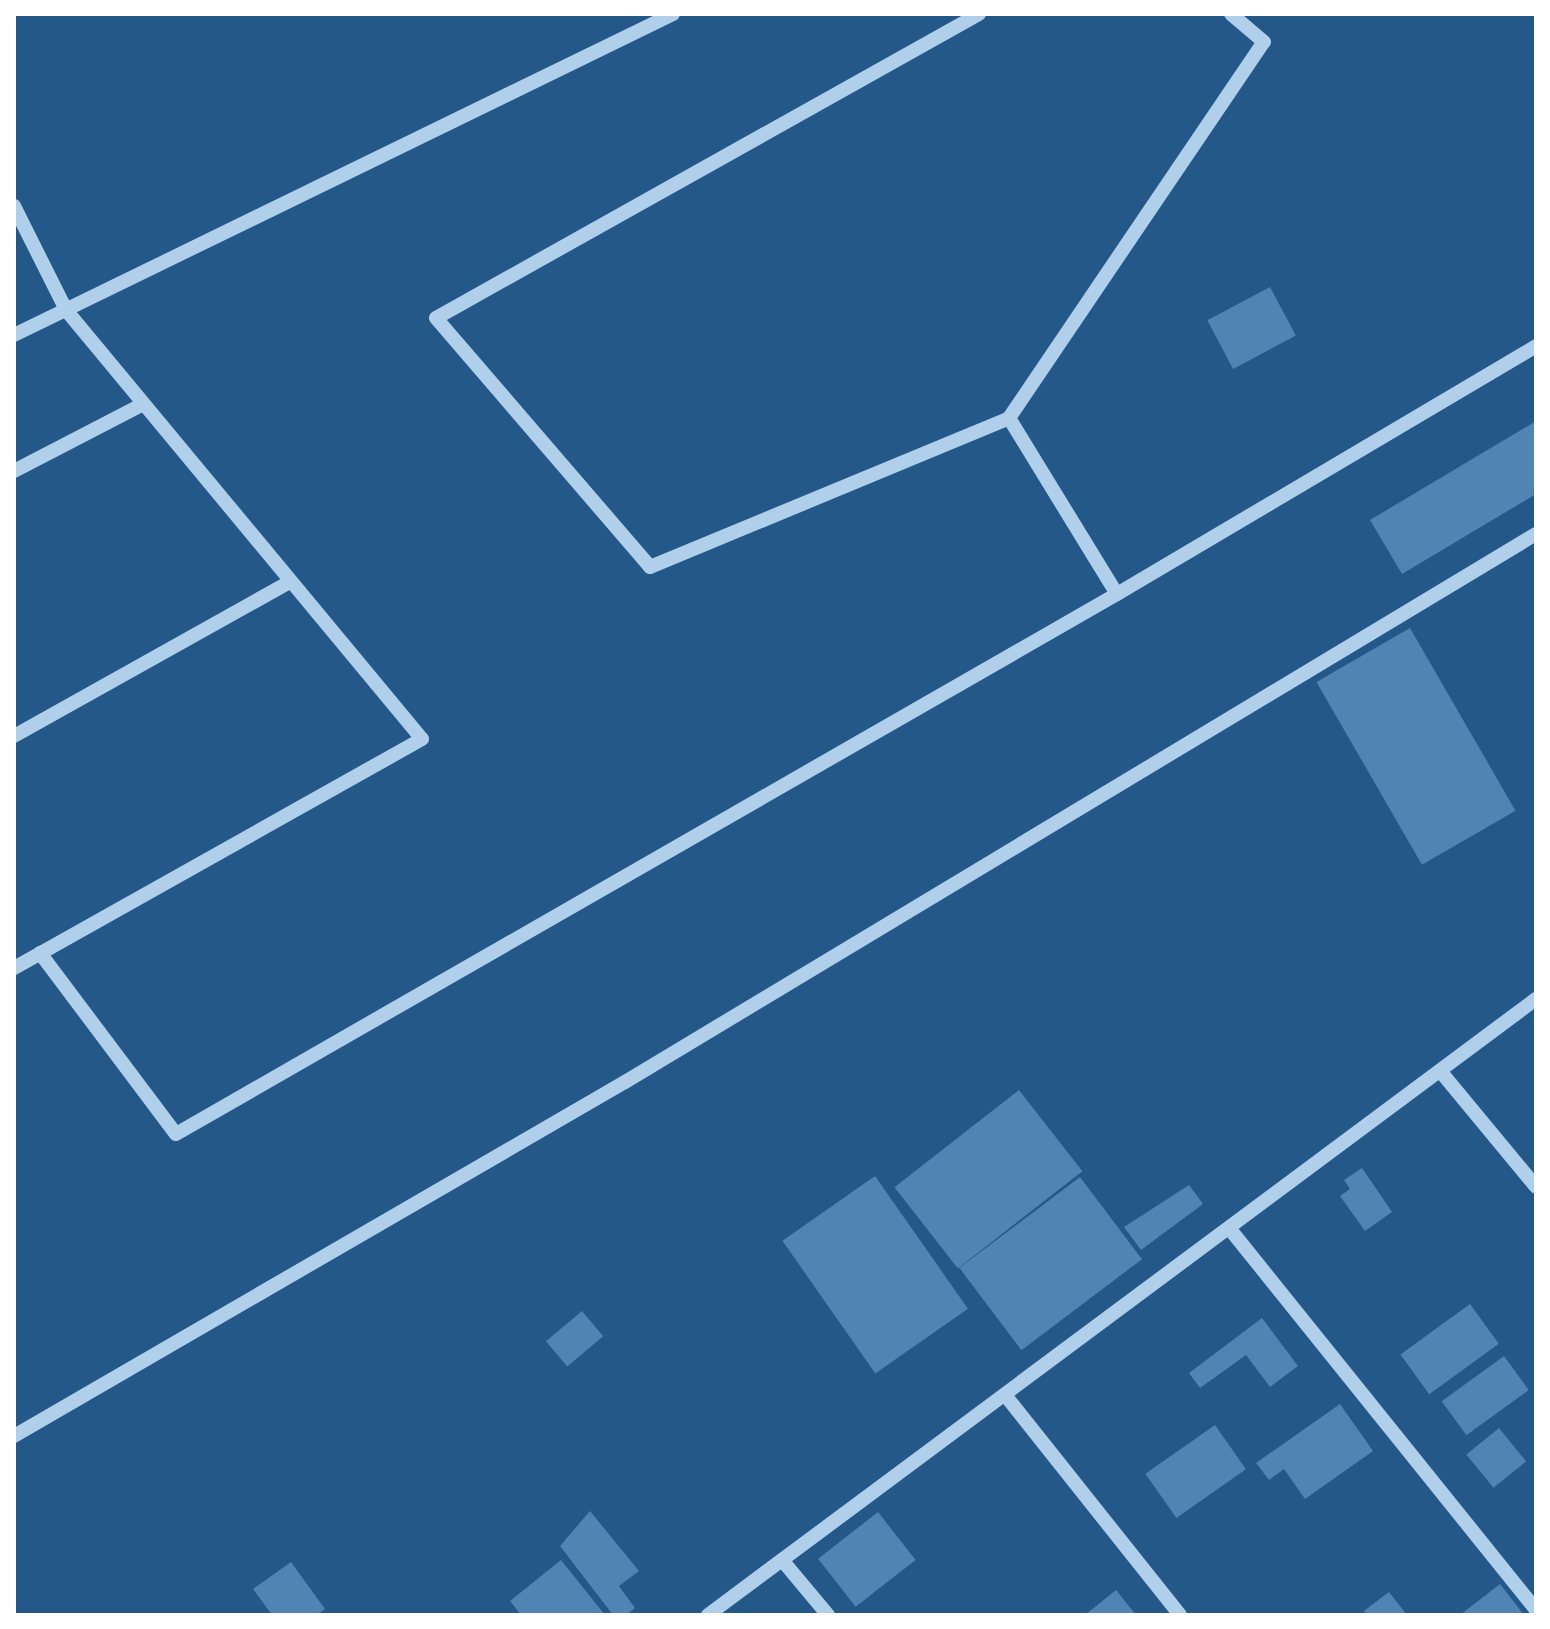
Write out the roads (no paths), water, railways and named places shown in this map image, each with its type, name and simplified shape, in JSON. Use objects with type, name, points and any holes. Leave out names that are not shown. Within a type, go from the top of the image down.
[{"type":"street","points":[[14,335],[673,14]]},
{"type":"street","points":[[979,14],[436,318],[650,567],[1009,418],[1264,42],[1231,14]]},
{"type":"street","points":[[14,206],[66,310],[422,739],[14,968]]},
{"type":"street","points":[[40,953],[176,1134],[1117,594],[1536,346]]},
{"type":"street","points":[[14,471],[143,404]]},
{"type":"street","points":[[1009,418],[1117,594]]},
{"type":"street","points":[[14,1436],[638,1074],[1536,534]]},
{"type":"street","points":[[14,736],[291,581]]},
{"type":"street","points":[[708,1615],[1536,999]]},
{"type":"street","points":[[1441,1072],[1536,1187]]},
{"type":"street","points":[[1229,1228],[1536,1610]]},
{"type":"street","points":[[1005,1395],[1180,1615]]},
{"type":"street","points":[[782,1560],[828,1615]]}]
